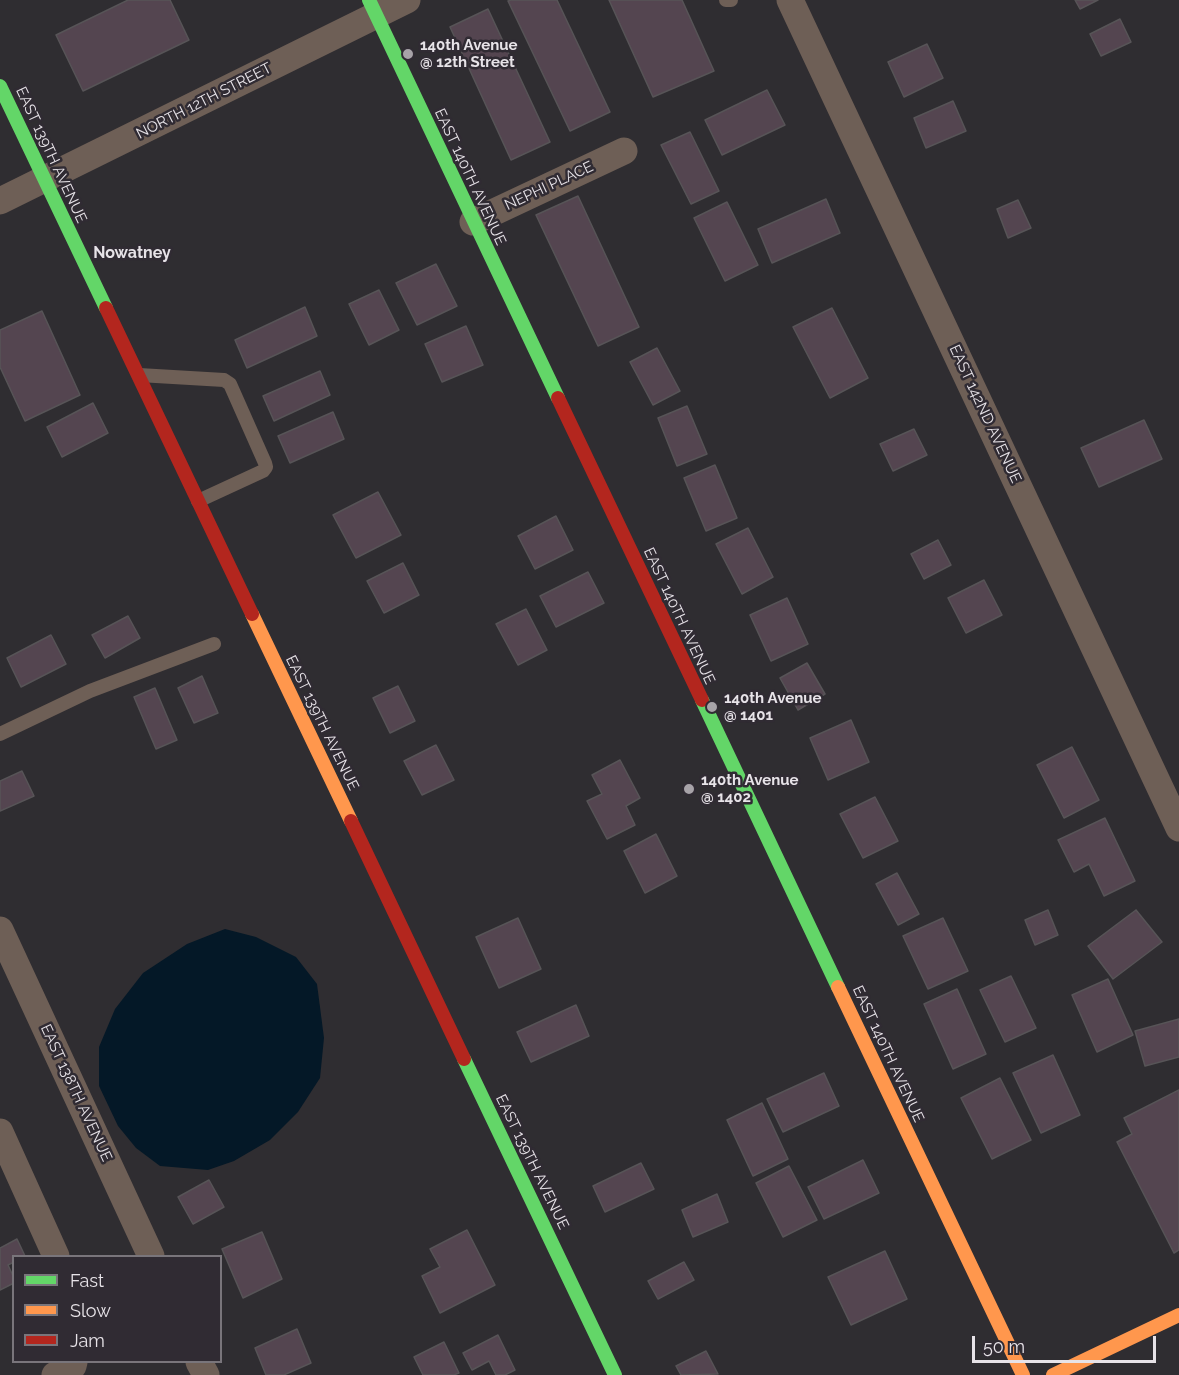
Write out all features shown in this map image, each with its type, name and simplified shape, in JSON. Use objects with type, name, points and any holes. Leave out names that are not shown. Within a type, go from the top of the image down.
[{"type":"street","name":"NORTH 12TH STREET","points":[[0,201],[372,7],[407,0]]},
{"type":"street","name":"EAST 142ND AVENUE","points":[[790,0],[1179,828]]},
{"type":"street","name":"EAST 140TH AVENUE","points":[[372,7],[1023,1375]]},
{"type":"street","name":"EAST 139TH AVENUE","points":[[0,86],[615,1375]]},
{"type":"street","name":"NEPHI PLACE","points":[[473,222],[624,151]]},
{"type":"street","name":"EAST 138TH AVENUE","points":[[0,930],[150,1255]]},
{"type":"street","points":[[0,1131],[55,1255]]},
{"type":"street","points":[[1053,1375],[1179,1315]]},
{"type":"street","points":[[55,1375],[73,1366],[74,1363]]},
{"type":"lane","points":[[726,0],[731,0]]},
{"type":"lane","points":[[137,375],[224,380],[230,384],[266,467],[263,471],[198,501]]},
{"type":"lane","points":[[0,734],[90,691],[214,644]]},
{"type":"water","points":[[225,929],[256,937],[296,957],[317,984],[324,1038],[320,1078],[298,1112],[270,1140],[234,1161],[208,1170],[160,1166],[136,1148],[118,1126],[99,1086],[99,1047],[115,1009],[143,973],[187,944]]},
{"type":"building","points":[[128,0],[170,0],[189,40],[83,91],[56,35]]},
{"type":"building","points":[[557,0],[610,112],[570,131],[508,1]]},
{"type":"building","points":[[609,0],[682,0],[714,71],[653,97]]},
{"type":"building","points":[[1075,0],[1098,0],[1080,9]]},
{"type":"building","points":[[488,9],[550,142],[511,160],[450,27]]},
{"type":"building","points":[[1120,19],[1131,42],[1101,56],[1090,34]]},
{"type":"building","points":[[927,44],[943,78],[904,97],[888,62]]},
{"type":"building","points":[[767,90],[785,125],[722,155],[705,120]]},
{"type":"building","points":[[953,101],[966,131],[926,148],[914,118]]},
{"type":"building","points":[[690,132],[719,191],[691,204],[661,145]]},
{"type":"building","points":[[578,196],[639,327],[598,346],[536,215]]},
{"type":"building","points":[[826,199],[840,233],[772,263],[758,229]]},
{"type":"building","points":[[1018,200],[1031,228],[1008,238],[997,209]]},
{"type":"building","points":[[727,202],[758,265],[725,281],[694,218]]},
{"type":"building","points":[[436,264],[457,306],[417,325],[396,283]]},
{"type":"building","points":[[379,290],[399,330],[369,345],[349,304]]},
{"type":"building","points":[[305,307],[317,336],[247,368],[235,340]]},
{"type":"building","points":[[832,308],[868,378],[830,398],[793,327]]},
{"type":"building","points":[[42,311],[80,395],[25,421],[0,367],[0,330]]},
{"type":"building","points":[[466,326],[483,365],[442,382],[425,344]]},
{"type":"building","points":[[657,348],[680,391],[653,405],[630,362]]},
{"type":"building","points":[[320,371],[330,395],[274,421],[263,396]]},
{"type":"building","points":[[93,403],[108,433],[62,457],[47,427]]},
{"type":"building","points":[[687,406],[707,454],[677,466],[658,418]]},
{"type":"building","points":[[333,412],[344,439],[290,463],[278,436]]},
{"type":"building","points":[[1144,420],[1162,459],[1099,487],[1081,448]]},
{"type":"building","points":[[914,429],[927,455],[893,471],[880,444]]},
{"type":"building","points":[[715,465],[737,518],[706,531],[684,478]]},
{"type":"building","points":[[378,492],[401,535],[356,558],[333,515]]},
{"type":"building","points":[[556,516],[573,550],[535,569],[518,536]]},
{"type":"building","points":[[748,528],[773,577],[742,594],[716,544]]},
{"type":"building","points":[[938,540],[951,565],[924,579],[911,554]]},
{"type":"building","points":[[403,563],[419,595],[384,613],[367,581]]},
{"type":"building","points":[[588,572],[604,603],[556,627],[540,596]]},
{"type":"building","points":[[984,580],[1002,615],[966,633],[948,598]]},
{"type":"building","points":[[787,598],[808,644],[771,661],[750,615]]},
{"type":"building","points":[[526,609],[547,650],[518,665],[496,624]]},
{"type":"building","points":[[128,616],[140,638],[105,658],[92,635]]},
{"type":"building","points":[[51,635],[66,664],[21,687],[7,658]]},
{"type":"building","points":[[807,663],[825,694],[798,710],[780,678]]},
{"type":"building","points":[[202,676],[218,713],[194,723],[178,688]]},
{"type":"building","points":[[398,686],[415,721],[390,733],[373,698]]},
{"type":"building","points":[[155,688],[177,740],[156,749],[134,697]]},
{"type":"building","points":[[851,720],[869,762],[828,780],[810,738]]},
{"type":"building","points":[[436,745],[454,780],[422,795],[404,761]]},
{"type":"building","points":[[1072,747],[1099,800],[1064,818],[1037,765]]},
{"type":"building","points":[[620,760],[640,798],[626,806],[635,825],[607,839],[587,801],[602,794],[592,775]]},
{"type":"building","points":[[22,771],[34,796],[0,811],[0,781]]},
{"type":"building","points":[[875,797],[898,841],[863,858],[840,814]]},
{"type":"building","points":[[1105,818],[1135,881],[1104,896],[1089,864],[1074,872],[1058,840]]},
{"type":"building","points":[[656,834],[677,876],[645,893],[624,851]]},
{"type":"building","points":[[897,873],[919,914],[898,925],[876,884]]},
{"type":"building","points":[[1048,910],[1058,935],[1035,945],[1025,920]]},
{"type":"building","points":[[1136,910],[1162,942],[1113,979],[1088,946]]},
{"type":"building","points":[[518,918],[541,969],[499,988],[476,937]]},
{"type":"building","points":[[943,918],[968,971],[928,989],[903,936]]},
{"type":"building","points":[[1011,976],[1036,1028],[1005,1042],[980,990]]},
{"type":"building","points":[[1108,979],[1133,1035],[1097,1052],[1072,995]]},
{"type":"building","points":[[957,989],[986,1054],[953,1069],[924,1004]]},
{"type":"building","points":[[576,1005],[589,1036],[531,1062],[517,1032]]},
{"type":"building","points":[[1179,1019],[1179,1057],[1145,1066],[1135,1031]]},
{"type":"building","points":[[1053,1055],[1080,1115],[1041,1133],[1013,1073]]},
{"type":"building","points":[[824,1073],[839,1106],[783,1132],[767,1099]]},
{"type":"building","points":[[1000,1078],[1031,1140],[992,1159],[961,1098]]},
{"type":"building","points":[[1179,1090],[1179,1250],[1174,1253],[1117,1142],[1132,1134],[1124,1118]]},
{"type":"building","points":[[762,1103],[788,1159],[753,1176],[727,1120]]},
{"type":"building","points":[[863,1160],[879,1193],[824,1219],[808,1187]]},
{"type":"building","points":[[641,1163],[654,1189],[605,1212],[593,1186]]},
{"type":"building","points":[[789,1166],[817,1220],[783,1237],[756,1183]]},
{"type":"building","points":[[209,1180],[224,1207],[193,1224],[178,1197]]},
{"type":"building","points":[[717,1194],[728,1222],[693,1237],[682,1210]]},
{"type":"building","points":[[467,1230],[495,1285],[440,1313],[422,1276],[440,1267],[430,1249]]},
{"type":"building","points":[[262,1232],[282,1279],[243,1298],[222,1249]]},
{"type":"building","points":[[17,1239],[25,1255],[12,1255],[12,1263],[8,1265],[12,1274],[12,1284],[0,1290],[0,1248]]},
{"type":"building","points":[[885,1251],[907,1299],[851,1325],[828,1277]]},
{"type":"building","points":[[684,1262],[694,1280],[658,1299],[648,1281]]},
{"type":"building","points":[[297,1329],[311,1363],[284,1375],[266,1375],[255,1348]]},
{"type":"building","points":[[498,1335],[515,1370],[505,1375],[496,1375],[489,1361],[472,1370],[463,1353]]},
{"type":"building","points":[[444,1342],[459,1373],[423,1375],[414,1357]]},
{"type":"building","points":[[706,1351],[718,1374],[681,1375],[676,1366]]},
{"type":"traffic: fast","points":[[369,0],[558,398]]},
{"type":"traffic: fast","points":[[0,86],[106,308]]},
{"type":"traffic: fast","points":[[702,700],[838,987]]},
{"type":"traffic: fast","points":[[464,1059],[615,1375]]},
{"type":"traffic: slow","points":[[252,614],[351,821]]},
{"type":"traffic: slow","points":[[838,987],[1023,1375]]},
{"type":"traffic: slow","points":[[1053,1375],[1179,1315]]},
{"type":"traffic: jam","points":[[106,308],[252,614]]},
{"type":"traffic: jam","points":[[558,398],[702,700]]},
{"type":"traffic: jam","points":[[351,821],[464,1059]]},
{"type":"place","name":"140th Avenue @ 12th Street","points":[[408,54]]},
{"type":"place","name":"140th Avenue @ 1401","points":[[712,707]]},
{"type":"place","name":"140th Avenue @ 1402","points":[[689,789]]},
{"type":"district","name":"Nowatney","points":[[132,253]]}]
